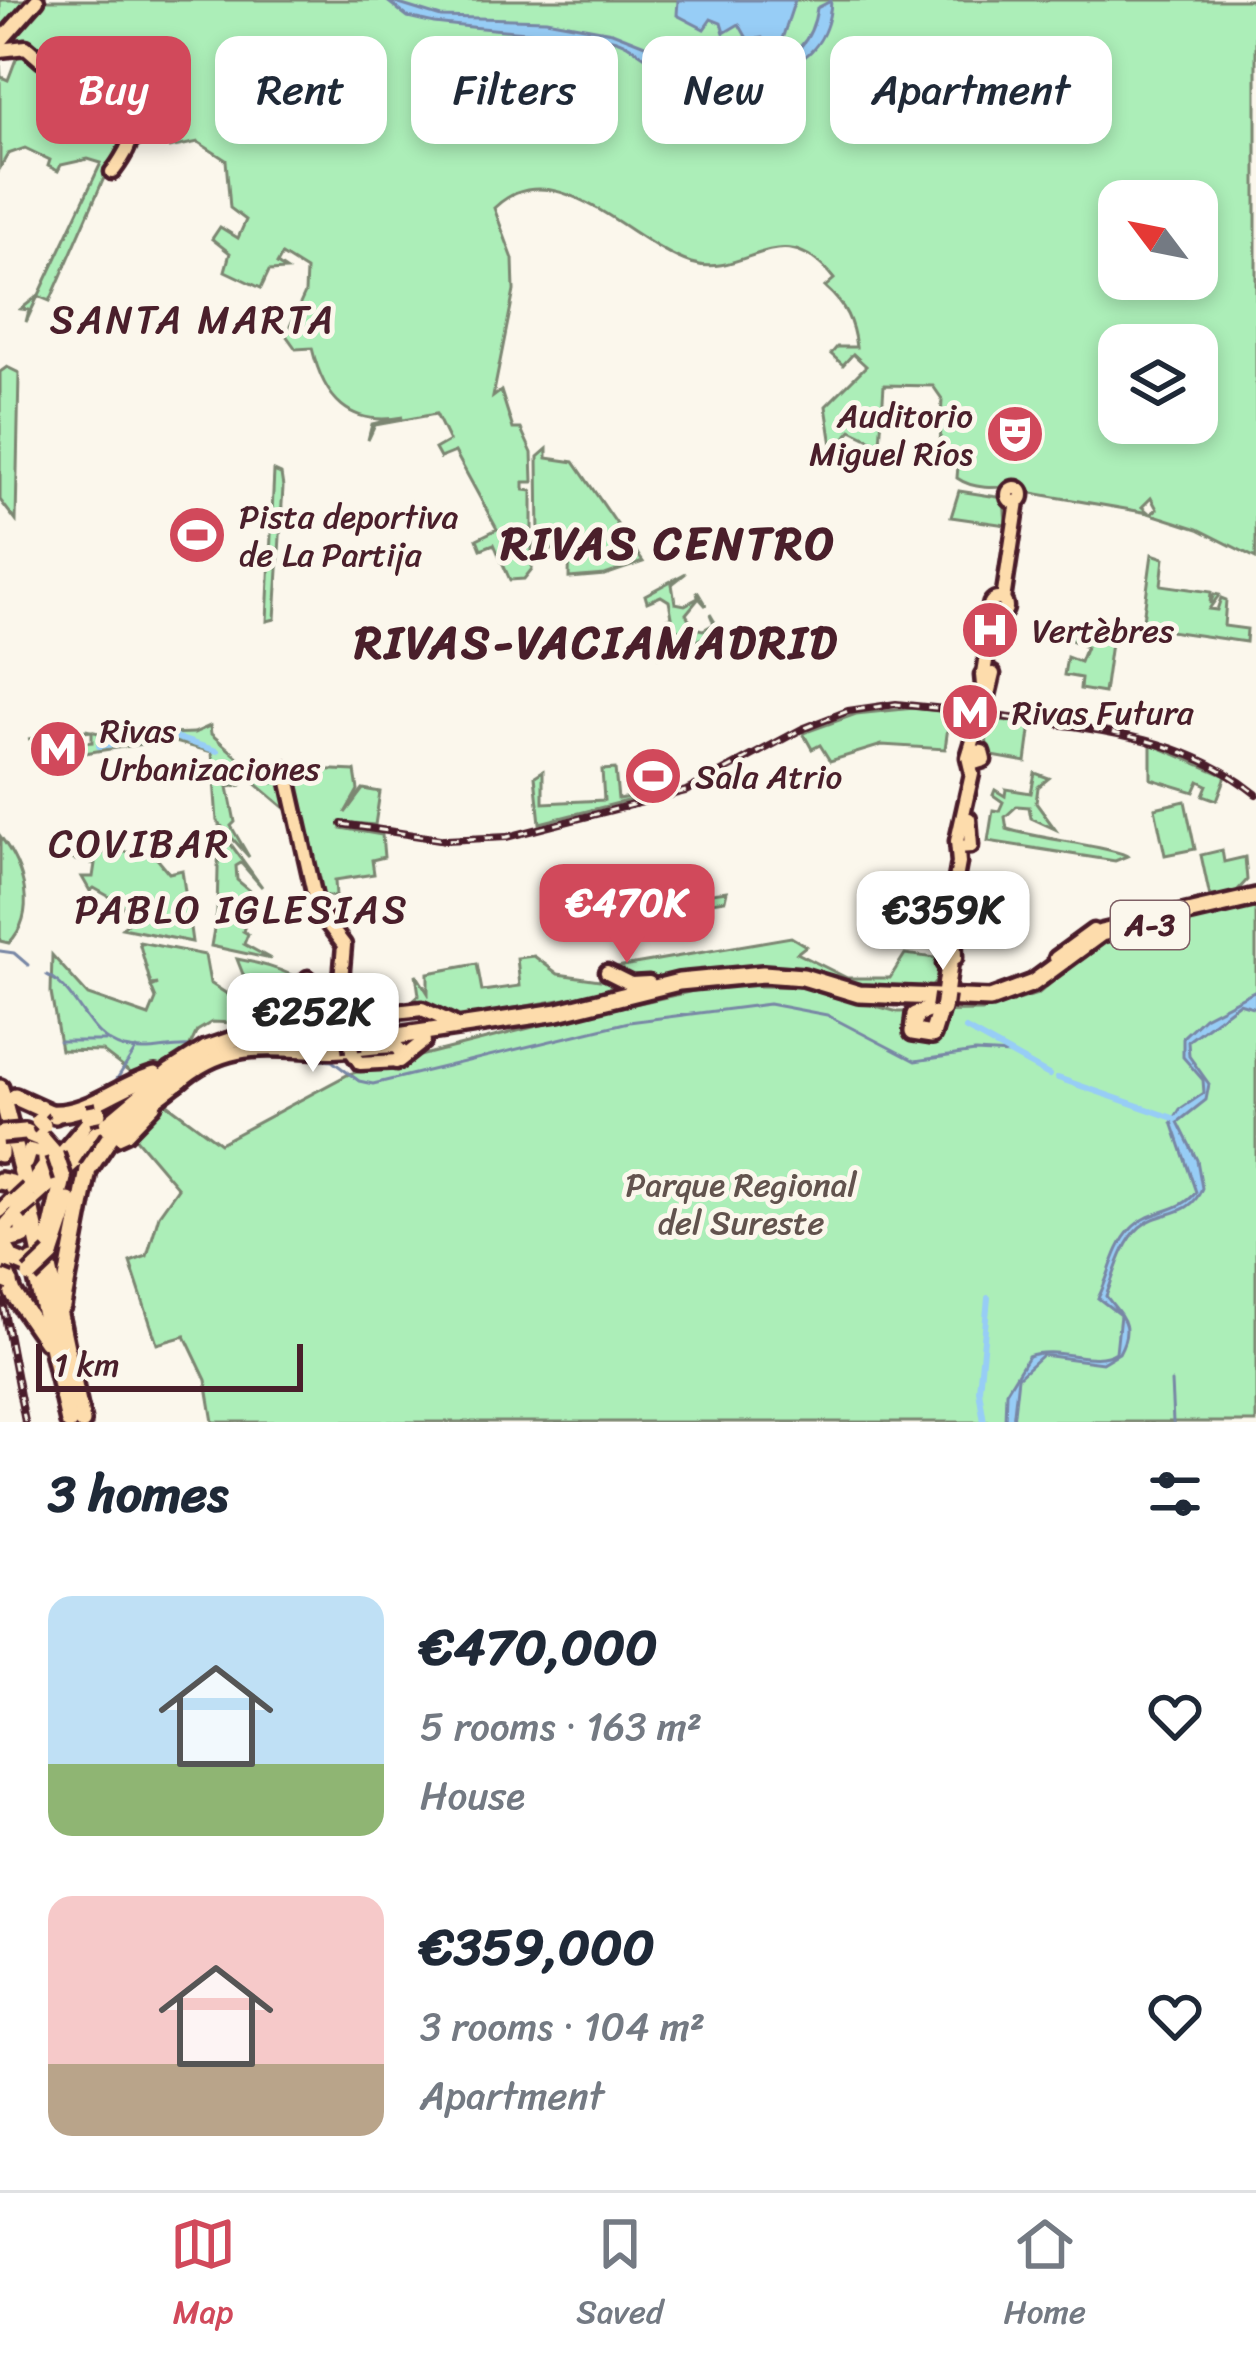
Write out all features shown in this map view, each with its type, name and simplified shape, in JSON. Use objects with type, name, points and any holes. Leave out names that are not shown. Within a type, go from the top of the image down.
[{"type":"highway","name":"A-3","points":[[0,1219],[169,1075],[206,1049],[238,1038],[268,1035],[335,1043],[558,1012],[694,980],[763,974],[812,979],[876,996],[990,1000],[1023,988],[1077,946],[1121,926],[1254,896]]},
{"type":"highway","name":"A-3","points":[[27,1194],[198,1059],[246,1041],[335,1046],[712,982],[791,979],[876,1000],[945,1003],[1015,997],[1103,937],[1254,896]]},
{"type":"highway","points":[[1063,952],[1121,926]]},
{"type":"highway","points":[[876,1000],[899,1009],[911,1034],[923,1040],[937,1033],[948,961]]},
{"type":"highway","points":[[812,979],[846,986]]},
{"type":"highway","points":[[424,1041],[458,1027]]},
{"type":"highway","points":[[5,1279],[51,1259],[70,1207],[110,1137],[198,1059]]},
{"type":"highway","points":[[0,1072],[57,1152],[65,1176],[70,1207],[62,1327]]},
{"type":"highway","points":[[35,1123],[96,1114],[169,1075]]},
{"type":"highway","points":[[131,1118],[169,1075]]},
{"type":"highway","points":[[0,1154],[0,1136],[81,1111],[121,1086],[169,1075]]},
{"type":"highway","points":[[17,1100],[27,1194],[75,1422]]},
{"type":"highway","points":[[0,1110],[27,1194]]},
{"type":"highway","points":[[35,1123],[96,1114]]},
{"type":"highway","points":[[0,1124],[27,1194]]},
{"type":"highway","points":[[0,1181],[9,1181],[27,1194]]},
{"type":"highway","points":[[70,1207],[45,1247],[75,1422]]},
{"type":"highway","points":[[0,1238],[12,1258],[30,1271]]},
{"type":"highway","points":[[0,1255],[13,1293],[50,1350]]},
{"type":"highway","points":[[5,1279],[34,1301],[75,1422]]},
{"type":"main road","points":[[37,0],[4,43],[26,47],[79,74],[92,90],[124,106],[133,121],[115,169]]},
{"type":"main road","points":[[983,996],[952,989],[948,961],[1014,501]]},
{"type":"main road","points":[[283,769],[315,906],[344,945],[335,986],[348,1051],[360,1063],[396,1062],[424,1041]]},
{"type":"main road","points":[[592,999],[613,987],[615,981],[607,974],[636,985],[781,969],[846,986],[983,996],[1022,984],[1063,952],[1108,926],[1254,896]]},
{"type":"main road","points":[[910,994],[935,989],[948,961]]},
{"type":"main road","points":[[169,1075],[226,1036],[254,1031],[335,1038],[458,1027],[674,978]]},
{"type":"main road","points":[[344,1033],[343,1017],[310,980],[335,986],[348,1010],[360,1016],[422,1010],[458,1027]]},
{"type":"main road","points":[[344,1033],[348,1010]]},
{"type":"main road","points":[[299,1034],[344,1033]]},
{"type":"main road","points":[[169,1075],[240,1048],[348,1051],[424,1041]]},
{"type":"main road","points":[[26,1163],[30,1150],[44,1153],[45,1165],[27,1194]]},
{"type":"green space","points":[[0,0],[1256,0],[1256,558],[1198,529],[1151,514],[1157,509],[1151,498],[1142,507],[1149,513],[1032,493],[1014,483],[993,488],[957,478],[958,466],[940,448],[942,399],[933,386],[884,385],[880,444],[851,430],[833,452],[826,406],[866,366],[853,354],[843,365],[831,354],[837,347],[856,347],[855,338],[843,308],[825,287],[834,279],[815,259],[797,250],[780,249],[711,266],[691,263],[593,206],[542,189],[518,193],[494,208],[513,259],[514,291],[493,397],[501,391],[513,429],[521,429],[532,453],[533,482],[524,482],[524,490],[532,491],[532,569],[524,579],[510,580],[494,544],[481,549],[477,539],[497,529],[455,452],[440,458],[435,449],[449,441],[436,414],[375,425],[368,440],[372,424],[403,417],[368,418],[342,405],[324,382],[312,348],[296,349],[286,335],[305,293],[306,270],[282,255],[277,264],[286,270],[269,271],[261,288],[225,271],[230,253],[212,239],[220,227],[238,238],[246,220],[230,208],[226,160],[198,142],[191,144],[191,36],[36,36],[36,49],[0,38]]},
{"type":"green space","points":[[19,51],[36,59],[36,144],[119,144],[50,301],[38,296],[26,322],[29,310],[21,309],[39,295],[101,163],[88,159],[61,165],[58,171],[48,166],[50,160],[25,148],[8,154],[0,168],[0,60],[1,77],[8,80]]},
{"type":"green space","points":[[7,367],[19,373],[16,521],[0,500],[0,372]]},
{"type":"green space","points":[[547,449],[547,458],[574,462],[643,562],[605,575],[569,578],[570,540],[548,552],[545,540],[539,539],[538,457]]},
{"type":"green space","points":[[274,471],[281,474],[283,487],[275,619],[267,621]]},
{"type":"green space","points":[[959,491],[1004,498],[1006,525],[951,517]]},
{"type":"green space","points":[[1152,554],[1164,558],[1161,585],[1211,592],[1210,604],[1214,594],[1219,595],[1209,609],[1217,610],[1221,598],[1226,600],[1224,626],[1247,629],[1246,642],[1142,627]]},
{"type":"green space","points":[[686,573],[672,584],[675,603],[685,605],[698,598],[697,591],[706,606],[699,598],[686,614],[694,628],[703,630],[714,624],[710,614],[720,631],[657,657],[682,641],[679,630],[667,625],[666,619],[672,617],[669,601],[661,596],[647,602],[645,595]]},
{"type":"green space","points":[[1072,622],[1113,629],[1104,693],[1080,689],[1081,678],[1064,675],[1067,657],[1080,662],[1086,647],[1069,639]]},
{"type":"green space","points":[[914,708],[950,712],[945,749],[882,745],[830,761],[820,745],[812,749],[803,733],[856,714]]},
{"type":"green space","points":[[986,718],[1031,724],[1026,762],[987,755]]},
{"type":"green space","points":[[210,726],[211,734],[268,783],[273,783],[271,766],[280,774],[288,811],[247,776],[241,785],[228,787],[235,822],[231,826],[249,857],[217,821],[212,752],[168,740],[65,756],[58,762],[52,745],[92,742],[92,731],[111,736],[194,733]]},
{"type":"green space","points":[[1151,744],[1226,776],[1217,800],[1203,795],[1207,785],[1199,781],[1194,792],[1151,779]]},
{"type":"green space","points":[[290,768],[355,771],[358,790],[345,813],[363,789],[380,792],[375,825],[343,822],[341,828],[382,835],[384,857],[372,860],[374,874],[335,880],[336,897],[322,895],[316,887]]},
{"type":"green space","points":[[615,769],[618,799],[670,790],[540,823],[535,776],[543,771],[543,803],[604,800],[602,770]]},
{"type":"green space","points":[[1035,773],[1049,778],[1038,787],[1036,803],[1055,829],[1031,818],[1029,807],[1017,806],[1005,817],[1007,829],[1127,856],[1115,861],[988,841],[993,810],[999,811],[1003,802],[993,795],[995,790],[1005,796],[1006,789],[1031,793]]},
{"type":"green space","points":[[1185,801],[1195,849],[1165,855],[1155,808]]},
{"type":"green space","points":[[219,828],[262,887],[241,863],[236,866],[237,880],[254,894],[242,902],[247,920],[243,931],[248,934],[244,944],[271,959],[211,946],[217,912]]},
{"type":"green space","points":[[0,836],[16,862],[24,890],[23,918],[9,943],[0,941]]},
{"type":"green space","points":[[1222,850],[1224,862],[1245,857],[1247,880],[1236,892],[1210,897],[1201,855]]},
{"type":"green space","points":[[114,851],[154,855],[169,873],[182,870],[192,942],[122,928],[130,920],[122,904],[94,888],[90,891],[82,877],[93,877],[95,864],[71,859]]},
{"type":"green space","points":[[606,883],[608,896],[635,903],[727,891],[725,900],[644,912],[609,900],[555,908],[570,904],[568,891]]},
{"type":"green space","name":"Parque Regional del Sureste","points":[[1256,905],[1256,1422],[213,1422],[206,1380],[185,1336],[157,1344],[130,1262],[147,1256],[159,1215],[178,1188],[133,1135],[166,1103],[220,1143],[349,1074],[721,985],[806,987],[898,1012],[982,1011],[1038,994],[1096,945],[1138,930]]},
{"type":"green space","points":[[791,937],[806,946],[797,953],[847,978],[890,978],[905,954],[936,958],[942,974],[930,989],[859,987],[792,968],[691,973],[643,983],[611,968]]},
{"type":"green space","points":[[139,942],[205,955],[210,983],[249,1008],[250,1015],[235,1023],[212,1022],[197,1031],[188,1050],[137,1078],[102,1051],[61,1050],[51,993],[52,955],[88,995],[149,1016],[156,999],[151,987],[158,984],[151,985]]},
{"type":"green space","points":[[534,956],[558,974],[614,982],[605,992],[448,1020],[428,1009],[355,1014],[351,1009],[359,1013],[412,1001],[419,995],[416,974],[428,993],[428,973],[477,964],[482,991],[520,986],[517,958]]},
{"type":"green space","points":[[237,959],[303,981],[337,1009],[337,1030],[270,1028],[261,1020]]},
{"type":"water","points":[[386,0],[441,17],[546,20],[612,32],[642,44],[642,55],[618,41],[618,36],[499,30],[408,17]]},
{"type":"water","points":[[678,0],[795,0],[783,36],[746,36],[739,24],[724,33],[721,23],[711,19],[704,29],[677,15]]},
{"type":"water","points":[[831,1],[825,30],[806,54],[806,38],[817,8]]},
{"type":"water","points":[[1256,990],[1256,1008],[1239,1003],[1188,1041],[1189,1056],[1209,1084],[1206,1100],[1178,1122],[1197,1160],[1202,1188],[1190,1205],[1140,1227],[1123,1251],[1106,1296],[1122,1316],[1126,1328],[1119,1353],[1102,1363],[1042,1355],[1018,1377],[1013,1422],[1005,1422],[1006,1392],[1028,1356],[1051,1353],[1097,1357],[1116,1352],[1120,1315],[1098,1298],[1120,1245],[1138,1223],[1182,1204],[1196,1192],[1172,1122],[1180,1109],[1204,1093],[1203,1080],[1183,1057],[1183,1037],[1204,1017]]},
{"type":"waterway","points":[[99,746],[171,736],[217,751]]},
{"type":"waterway","points":[[0,951],[14,953],[28,965]]},
{"type":"waterway","points":[[47,975],[111,1042],[142,1050],[192,1047]]},
{"type":"waterway","points":[[282,1056],[332,1061],[359,1081],[373,1084],[629,1022],[769,1004],[827,1015],[915,1061],[975,1052],[1011,1054]]},
{"type":"waterway","points":[[966,1029],[1049,1075]]},
{"type":"waterway","points":[[59,1041],[105,1041]]},
{"type":"waterway","points":[[113,1085],[136,1049]]},
{"type":"waterway","points":[[1058,1078],[1176,1119]]},
{"type":"waterway","points":[[984,1422],[979,1390],[988,1298]]},
{"type":"waterway","points":[[1171,1382],[1173,1422]]},
{"type":"tunnel","points":[[332,996],[335,975]]},
{"type":"railway","points":[[342,824],[446,840],[507,837],[686,791],[802,729],[848,711],[896,704],[945,709]]},
{"type":"railway","points":[[987,715],[1094,729],[1162,745],[1226,773],[1256,794]]},
{"type":"railway","points":[[0,1290],[25,1422]]},
{"type":"place","name":"Auditorio Miguel Ríos","points":[[1015,434]]},
{"type":"place","name":"Pista deportiva de La Partija","points":[[197,535]]},
{"type":"place","name":"Vertèbres","points":[[990,630]]},
{"type":"place","name":"Rivas Futura","points":[[970,712]]},
{"type":"place","name":"Rivas Urbanizaciones","points":[[58,749]]},
{"type":"place","name":"Sala Atrio","points":[[653,776]]},
{"type":"district","name":"SANTA MARTA","points":[[193,319]]},
{"type":"district","name":"RIVAS CENTRO","points":[[669,543]]},
{"type":"district","name":"RIVAS-VACIAMADRID","points":[[597,642]]},
{"type":"district","name":"COVIBAR","points":[[140,843]]},
{"type":"district","name":"PABLO IGLESIAS","points":[[242,909]]}]
